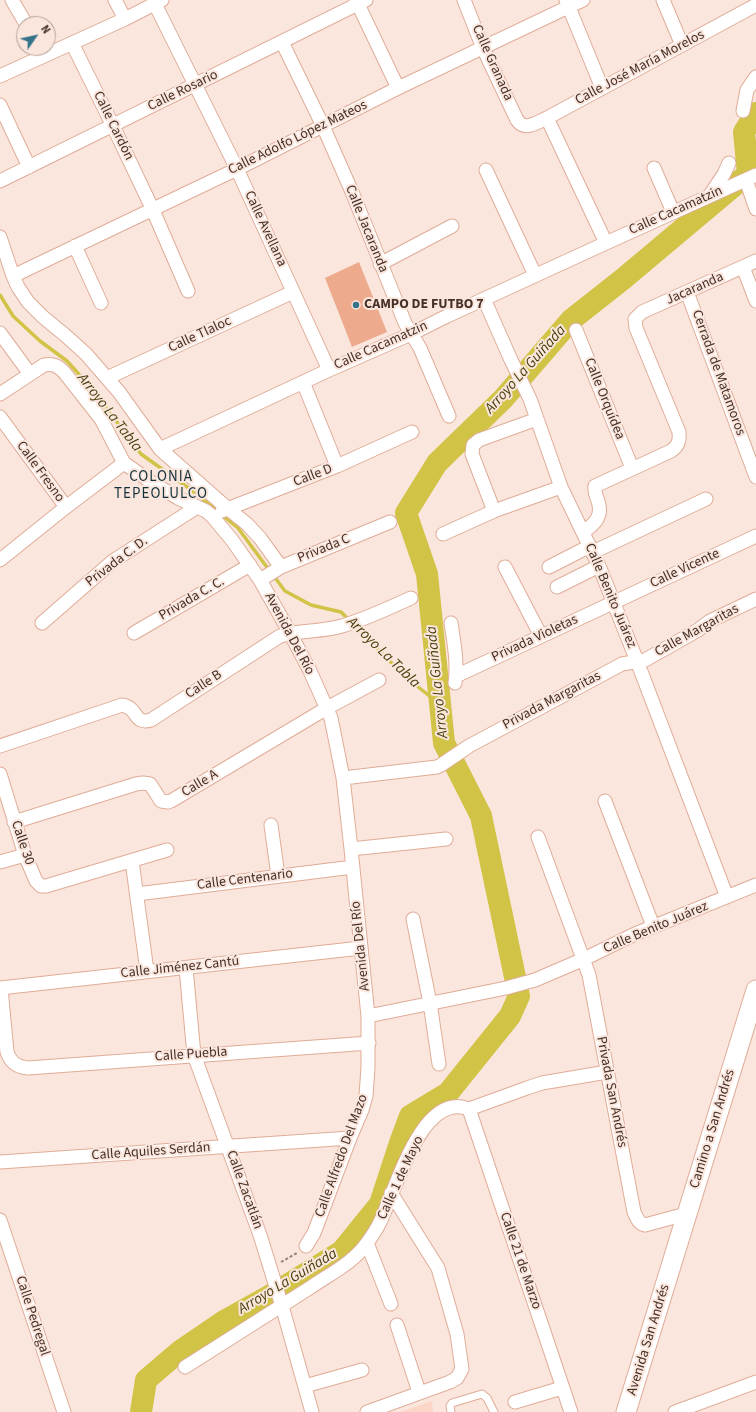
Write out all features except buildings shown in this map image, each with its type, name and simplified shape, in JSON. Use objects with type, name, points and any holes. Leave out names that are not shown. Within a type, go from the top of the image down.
[{"type":"main road","name":"Camino a San Andrés","points":[[671,1268],[686,1214],[756,990]]},
{"type":"main road","name":"Avenida San Andrés","points":[[626,1412],[671,1268]]},
{"type":"street","points":[[12,0],[21,16]]},
{"type":"street","points":[[116,0],[125,19]]},
{"type":"street","name":"Calle Granada","points":[[464,0],[483,48],[518,120],[522,125]]},
{"type":"street","name":"Calle Adolfo López Mateos","points":[[13,276],[152,208],[237,169],[398,88],[483,48],[567,3],[583,0]]},
{"type":"street","points":[[663,0],[682,45]]},
{"type":"street","points":[[360,1],[398,88]]},
{"type":"street","name":"Calle Rosario","points":[[0,181],[282,42],[360,1]]},
{"type":"street","points":[[56,48],[72,43],[159,2]]},
{"type":"street","name":"Calle Avellana","points":[[159,2],[195,85],[237,169],[329,370]]},
{"type":"street","points":[[567,3],[602,88]]},
{"type":"street","name":"Calle José María Morelos","points":[[522,125],[530,126],[547,118],[756,5]]},
{"type":"street","name":"Calle Jacaranda","points":[[282,42],[323,126],[352,192],[405,323],[420,348],[449,416]]},
{"type":"street","name":"Calle Cardón","points":[[72,43],[152,208],[188,291]]},
{"type":"street","points":[[0,76],[34,56]]},
{"type":"street","points":[[743,111],[747,90],[756,77]]},
{"type":"street","points":[[0,105],[29,167]]},
{"type":"street","points":[[547,118],[606,243]]},
{"type":"street","points":[[712,194],[729,163]]},
{"type":"street","points":[[654,168],[673,212]]},
{"type":"street","points":[[486,170],[535,275]]},
{"type":"street","points":[[748,179],[756,209]]},
{"type":"street","name":"Calle Cacamatzin","points":[[160,449],[329,370],[412,334],[535,275],[748,179]]},
{"type":"street","points":[[380,264],[452,226]]},
{"type":"street","points":[[0,237],[13,276],[28,302],[86,354],[119,392],[160,449],[220,512],[237,515],[260,538],[271,573]]},
{"type":"street","points":[[74,246],[101,302]]},
{"type":"street","name":"Jacaranda","points":[[632,468],[671,451],[678,444],[680,438],[679,432],[636,328],[635,319],[642,312],[744,267],[756,260]]},
{"type":"street","points":[[744,267],[756,300]]},
{"type":"street","name":"Calle Tlaloc","points":[[107,378],[293,292]]},
{"type":"street","name":"Cerrada de Matamoros","points":[[688,292],[756,477]]},
{"type":"street","name":"Calle Benito Juárez","points":[[484,299],[526,389],[561,487],[599,566],[728,897]]},
{"type":"street","name":"Calle Orquídea","points":[[576,330],[632,468]]},
{"type":"street","points":[[0,333],[30,374]]},
{"type":"street","name":"Avenida Del Río","points":[[0,394],[44,364],[50,363],[59,367],[101,419],[124,463],[173,495],[197,507],[220,512],[232,540],[250,565],[271,573],[290,633],[327,708],[334,730],[343,778],[368,1016]]},
{"type":"street","points":[[303,382],[337,466]]},
{"type":"street","name":"Calle Fresno","points":[[0,417],[66,507]]},
{"type":"street","points":[[494,511],[472,454],[473,445],[479,440],[537,419]]},
{"type":"street","name":"Calle D","points":[[220,512],[337,466],[412,432]]},
{"type":"street","points":[[0,559],[124,463]]},
{"type":"street","points":[[582,532],[595,522],[599,514],[600,508],[595,493],[595,486],[632,468]]},
{"type":"street","points":[[443,534],[494,511],[561,487]]},
{"type":"street","points":[[549,567],[706,499]]},
{"type":"street","name":"Privada C. D.","points":[[42,623],[113,561],[197,507]]},
{"type":"street","name":"Privada C","points":[[271,573],[390,522]]},
{"type":"street","name":"Calle Vicente","points":[[613,602],[756,536]]},
{"type":"street","name":"Privada C. C.","points":[[134,633],[250,565]]},
{"type":"street","points":[[557,587],[599,566]]},
{"type":"street","points":[[505,567],[541,636]]},
{"type":"street","name":"Calle B","points":[[0,746],[122,705],[131,708],[141,721],[144,722],[151,720],[280,636],[290,633],[313,632],[341,626],[360,620],[411,598]]},
{"type":"street","name":"Calle Margaritas","points":[[637,661],[645,660],[710,621],[756,599]]},
{"type":"street","name":"Privada Violetas","points":[[451,623],[455,646],[455,679],[613,602]]},
{"type":"street","name":"Privada Margaritas","points":[[343,778],[438,767],[465,748],[622,664],[637,661]]},
{"type":"street","name":"Calle A","points":[[14,822],[143,783],[150,784],[158,799],[168,802],[327,708],[379,680]]},
{"type":"street","name":"Calle 30","points":[[0,774],[25,855],[36,881],[40,886],[46,886],[132,861]]},
{"type":"street","points":[[605,802],[654,926]]},
{"type":"street","points":[[271,825],[278,876]]},
{"type":"street","name":"Privada San Andrés","points":[[538,837],[589,975],[634,1212],[641,1224],[645,1225],[686,1214]]},
{"type":"street","points":[[351,849],[446,839]]},
{"type":"street","points":[[147,971],[132,861],[167,850]]},
{"type":"street","points":[[0,862],[25,855]]},
{"type":"street","name":"Calle Centenario","points":[[137,894],[353,866]]},
{"type":"street","name":"Calle Benito Juárez","points":[[430,1003],[526,983],[584,959],[654,926],[756,886]]},
{"type":"street","points":[[413,919],[430,1003],[438,1064]]},
{"type":"street","name":"Calle Jiménez Cantú","points":[[0,988],[360,948]]},
{"type":"street","name":"Calle Zacatlán","points":[[186,968],[194,1055],[260,1235],[281,1302],[312,1412]]},
{"type":"street","name":"Calle Puebla","points":[[0,988],[7,1052],[9,1058],[14,1064],[28,1068],[369,1042]]},
{"type":"street","points":[[368,1016],[430,1003]]},
{"type":"street","name":"Calle Alfredo Del Mazo","points":[[306,1246],[314,1233],[362,1110],[366,1096],[369,1042],[368,1016]]},
{"type":"street","name":"Calle 1 de Mayo","points":[[186,1367],[281,1302],[346,1264],[359,1253],[368,1243],[380,1222],[411,1151],[430,1120],[446,1109],[455,1106],[469,1109],[526,1088],[607,1072]]},
{"type":"street","name":"Calle 21 de Marzo","points":[[469,1109],[571,1412]]},
{"type":"street","name":"Calle Aquiles Serdán","points":[[0,1162],[350,1138]]},
{"type":"street","points":[[367,1412],[450,1382],[460,1374],[462,1369],[457,1334],[438,1268],[391,1194]]},
{"type":"street","name":"Calle Pedregal","points":[[0,1220],[64,1412]]},
{"type":"street","points":[[368,1243],[391,1304]]},
{"type":"street","points":[[397,1325],[419,1392]]},
{"type":"street","points":[[304,1386],[362,1370]]},
{"type":"street","points":[[675,1412],[756,1382]]},
{"type":"street","points":[[515,1402],[562,1388]]},
{"type":"lane","points":[[451,1412],[450,1406],[452,1403],[482,1394],[489,1400],[494,1412]]},
{"type":"path","points":[[272,1273],[306,1246]]},
{"type":"shaded area","name":"CAMPO DE FUTBO 7","points":[[359,262],[387,332],[352,347],[325,278]]},
{"type":"shaded area","points":[[432,1401],[433,1412],[400,1412]]},
{"type":"waterway","name":"Arroyo La Guiñada","points":[[141,1412],[146,1380],[180,1351],[224,1321],[269,1296],[342,1251],[380,1204],[410,1116],[448,1093],[510,1016],[519,996],[481,816],[444,743],[427,574],[406,513],[437,463],[503,399],[571,320],[623,279],[748,174],[744,132],[756,113]]},
{"type":"waterway","name":"Arroyo La Tabla","points":[[0,295],[13,316],[40,341],[67,361],[92,389],[141,454],[190,489],[238,528],[269,570]]},
{"type":"waterway","name":"Arroyo La Tabla","points":[[273,575],[285,591],[311,605],[341,612],[349,620]]},
{"type":"waterway","name":"Arroyo La Tabla","points":[[353,625],[408,679],[441,705]]},
{"type":"place","name":"CAMPO DE FUTBO 7","points":[[356,305]]},
{"type":"district","name":"COLONIA TEPEOLULCO","points":[[161,486]]}]
